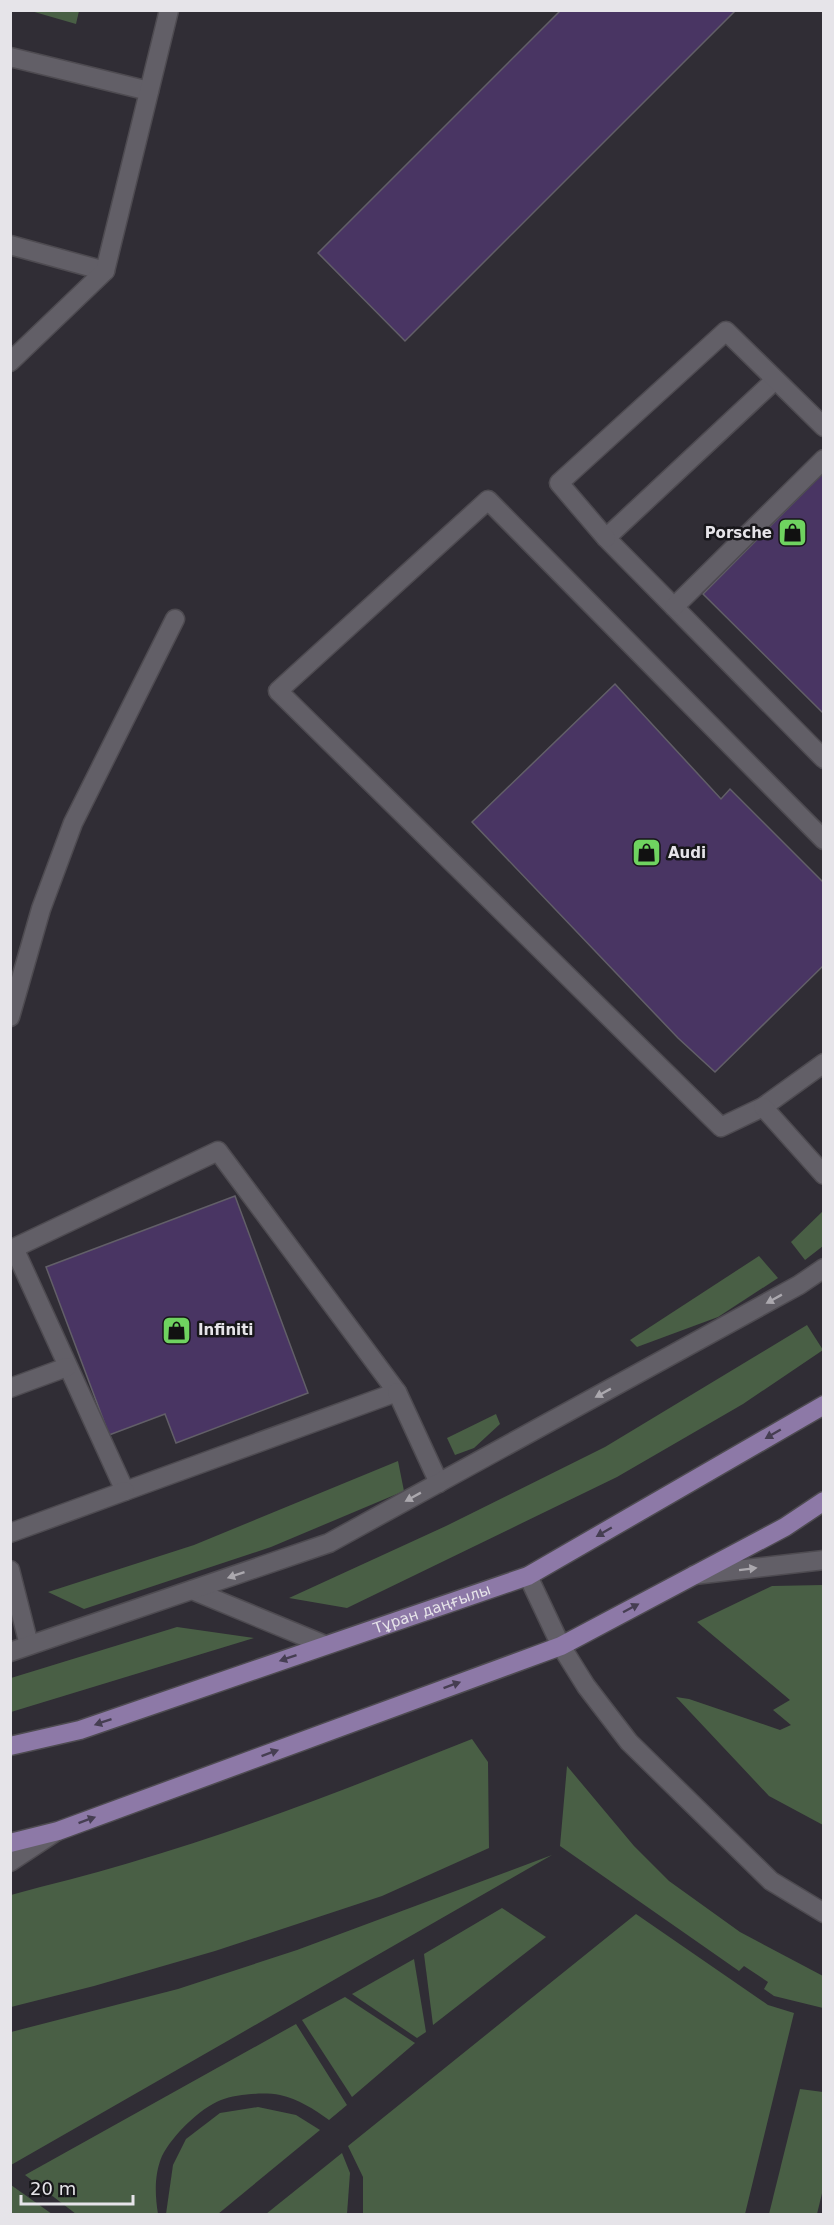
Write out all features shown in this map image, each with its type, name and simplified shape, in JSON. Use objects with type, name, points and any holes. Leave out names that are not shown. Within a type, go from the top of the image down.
[{"type":"main road","name":"Тұран даңғылы","points":[[10,1746],[80,1730],[528,1576],[824,1405]]},
{"type":"main road","points":[[10,1843],[58,1831],[561,1646],[784,1527],[824,1501]]},
{"type":"street","points":[[10,362],[105,271],[169,10]]},
{"type":"street","points":[[10,57],[149,92]]},
{"type":"street","points":[[10,245],[105,271]]},
{"type":"street","points":[[824,427],[726,331],[559,483],[606,538],[824,759]]},
{"type":"street","points":[[606,538],[775,380]]},
{"type":"street","points":[[674,607],[824,459]]},
{"type":"street","points":[[824,840],[488,500],[278,691],[721,1127],[763,1107],[824,1063]]},
{"type":"street","points":[[10,1017],[41,909],[73,823],[175,620]]},
{"type":"street","points":[[763,1107],[824,1174]]},
{"type":"street","points":[[125,1491],[14,1248],[218,1150],[398,1392],[439,1483]]},
{"type":"street","points":[[10,1652],[329,1543],[799,1286],[824,1268]]},
{"type":"street","points":[[10,1388],[67,1366]]},
{"type":"street","points":[[10,1533],[398,1392]]},
{"type":"street","points":[[690,1576],[824,1560]]},
{"type":"street","points":[[10,1570],[29,1645]]},
{"type":"street","points":[[528,1576],[561,1646],[585,1686],[629,1742],[771,1881],[824,1913]]},
{"type":"street","points":[[192,1590],[324,1645]]},
{"type":"street","points":[[10,1862],[58,1831]]},
{"type":"green space","points":[[31,11],[79,11],[76,24]]},
{"type":"green space","points":[[823,1211],[823,1246],[805,1260],[791,1242]]},
{"type":"green space","points":[[759,1256],[778,1278],[718,1317],[637,1347],[630,1340]]},
{"type":"green space","points":[[807,1325],[823,1350],[743,1404],[617,1477],[347,1608],[289,1598],[446,1526],[605,1447]]},
{"type":"green space","points":[[496,1414],[500,1424],[474,1448],[455,1455],[447,1438]]},
{"type":"green space","points":[[398,1461],[404,1491],[271,1547],[84,1609],[48,1592],[194,1545]]},
{"type":"green space","points":[[824,1585],[823,1825],[769,1796],[676,1697],[689,1699],[780,1730],[791,1725],[773,1710],[790,1700],[697,1622],[772,1586]]},
{"type":"green space","points":[[177,1627],[254,1638],[11,1712],[11,1678]]},
{"type":"green space","points":[[472,1739],[488,1762],[489,1848],[382,1896],[215,1951],[11,2007],[11,1895],[216,1836]]},
{"type":"green space","points":[[567,1766],[634,1846],[669,1881],[740,1932],[823,1976],[823,2008],[774,1996],[764,1989],[768,1982],[744,1966],[739,1971],[560,1846]]},
{"type":"green space","points":[[552,1855],[11,2165],[11,2032],[178,1989],[297,1950]]},
{"type":"green space","points":[[502,1908],[546,1937],[433,2025],[424,1954]]},
{"type":"green space","points":[[636,1914],[768,2005],[794,2013],[745,2214],[363,2214],[363,2177],[348,2146]]},
{"type":"green space","points":[[414,1959],[426,2032],[417,2038],[352,1994]]},
{"type":"green space","points":[[345,1997],[415,2043],[352,2097],[302,2020]]},
{"type":"green space","points":[[296,2024],[347,2105],[329,2120],[306,2105],[280,2095],[242,2095],[213,2104],[187,2124],[172,2140],[162,2156],[156,2185],[158,2214],[76,2214],[25,2175]]},
{"type":"green space","points":[[800,2089],[823,2092],[824,2185],[817,2214],[769,2214]]},
{"type":"green space","points":[[258,2107],[296,2115],[320,2130],[218,2214],[166,2214],[173,2165],[186,2139],[220,2113]]},
{"type":"green space","points":[[342,2153],[350,2173],[347,2214],[266,2214]]},
{"type":"green space","points":[[11,2185],[52,2214],[11,2214]]},
{"type":"building","points":[[561,10],[736,10],[405,341],[318,253]]},
{"type":"building","name":"Porsche","points":[[824,472],[824,714],[703,594]]},
{"type":"building","name":"Audi","points":[[615,684],[721,799],[730,789],[824,883],[824,965],[715,1072],[678,1038],[472,822]]},
{"type":"building","name":"Infiniti","points":[[235,1196],[308,1393],[176,1443],[165,1414],[109,1435],[46,1267]]},
{"type":"place","name":"Porsche","points":[[793,533]]},
{"type":"place","name":"Audi","points":[[647,853]]},
{"type":"place","name":"Infiniti","points":[[177,1330]]}]
